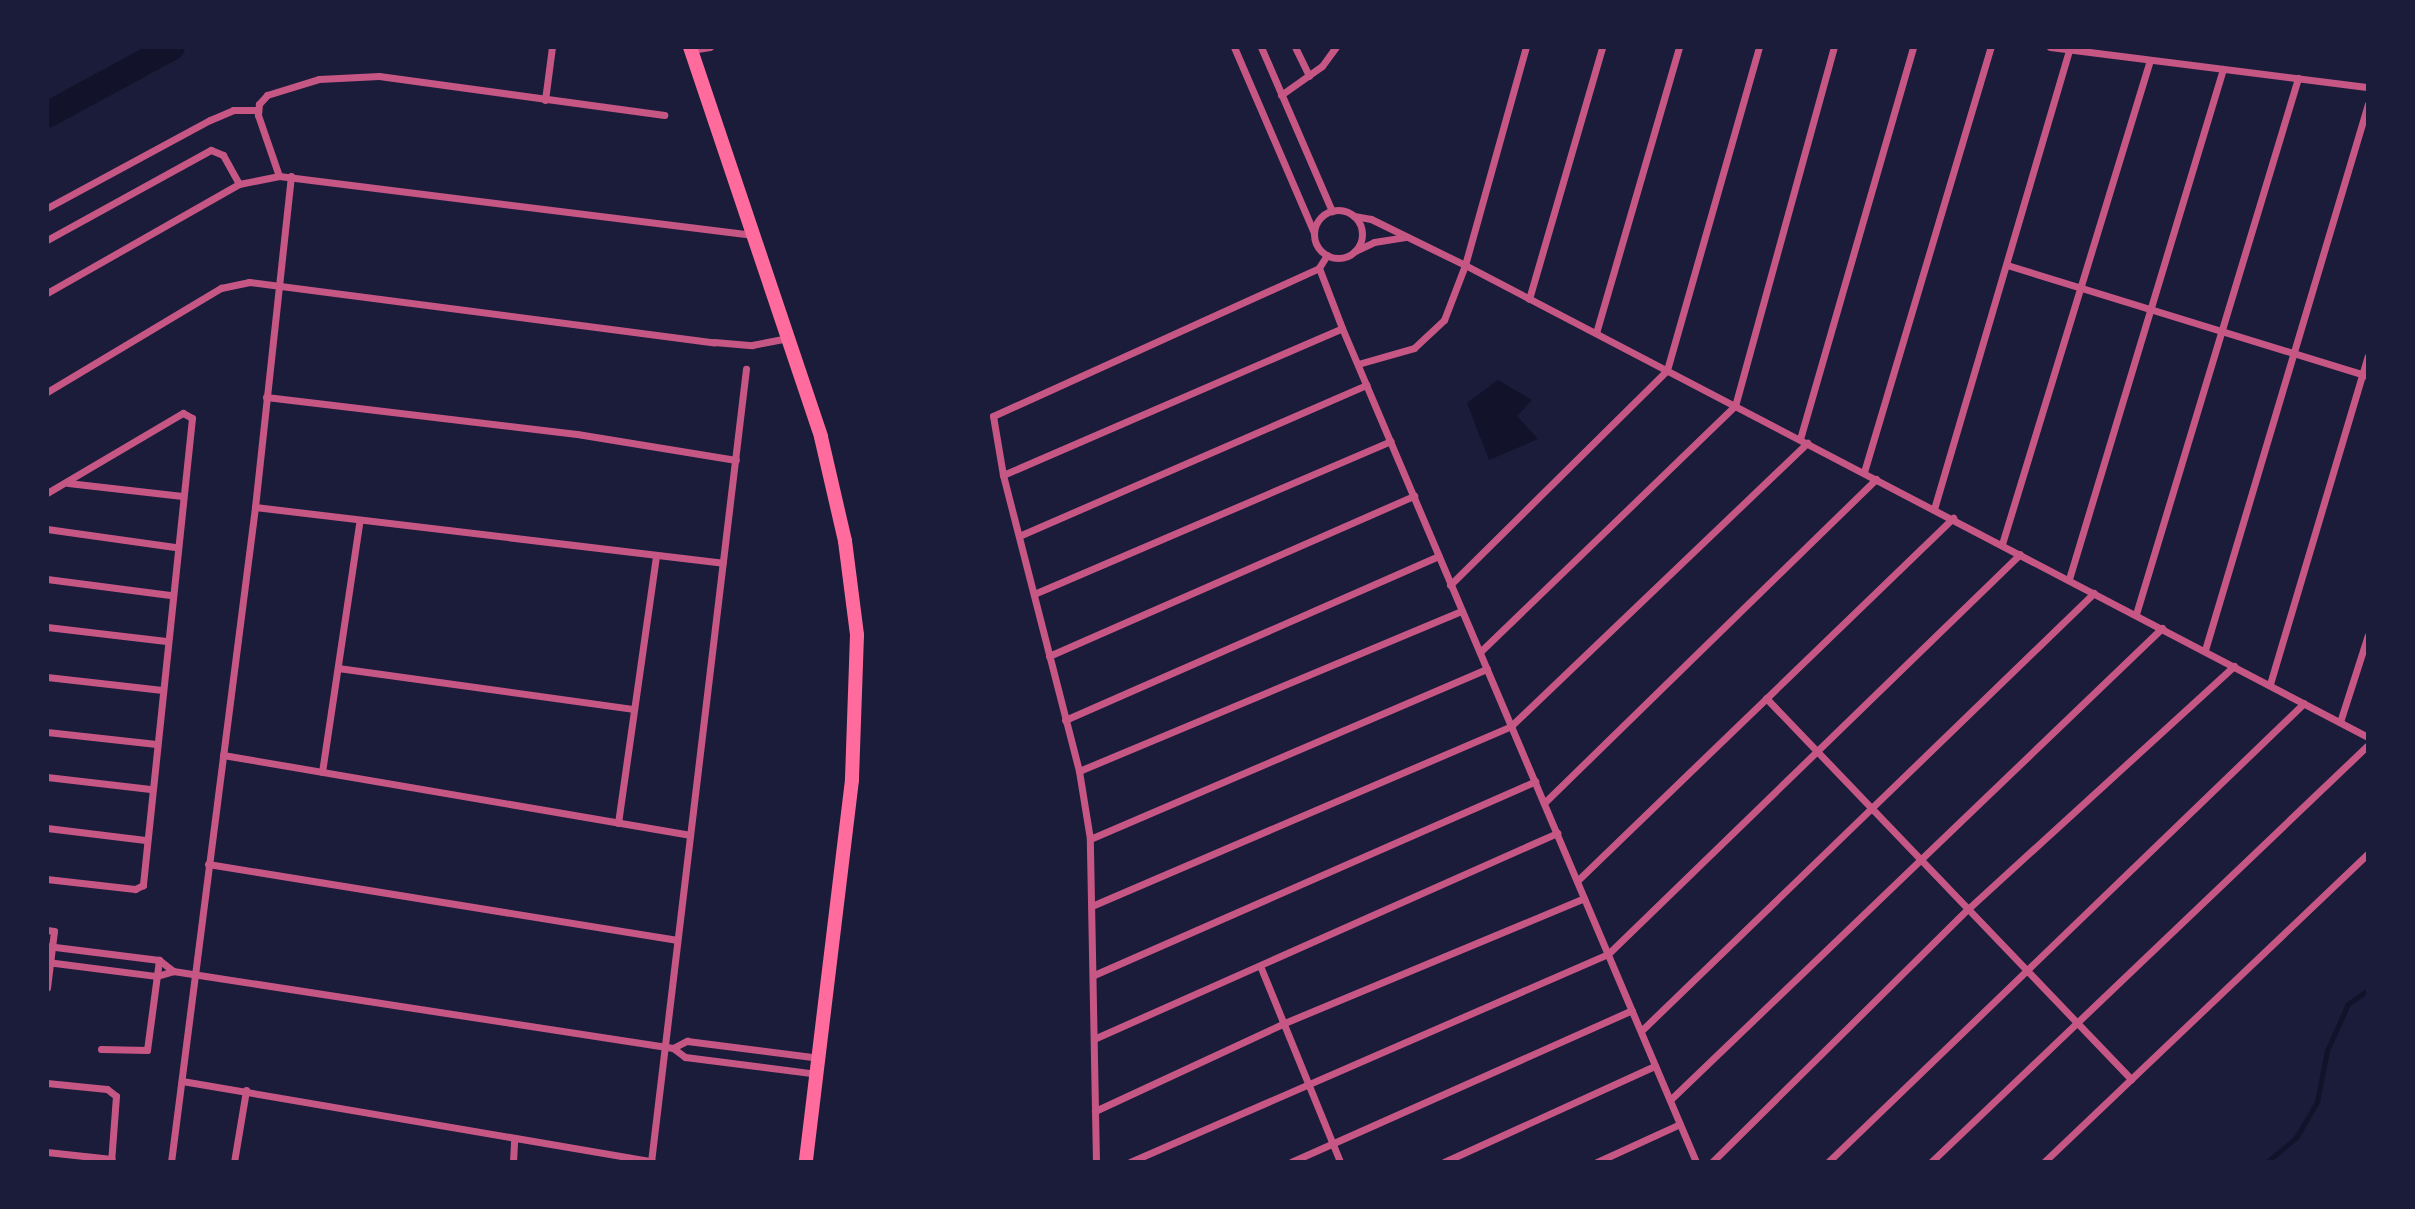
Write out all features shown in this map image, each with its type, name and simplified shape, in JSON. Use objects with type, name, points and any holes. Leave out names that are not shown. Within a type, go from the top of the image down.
[{"type":"highway","points":[[690,48],[791,338],[835,488],[857,635],[852,780],[806,1162]]},
{"type":"street","points":[[545,100],[552,47]]},
{"type":"street","points":[[690,48],[710,47]]},
{"type":"street","points":[[1234,47],[1314,233],[1317,246],[1327,255],[1341,258],[1374,242],[1408,237]]},
{"type":"street","points":[[1261,47],[1332,211]]},
{"type":"street","points":[[1295,47],[1309,76]]},
{"type":"street","points":[[1281,95],[1309,76],[1336,47]]},
{"type":"street","points":[[1358,364],[1394,356],[1430,335],[1453,303],[1526,47]]},
{"type":"street","points":[[1529,299],[1602,47]]},
{"type":"street","points":[[1596,333],[1679,47]]},
{"type":"street","points":[[1450,585],[1667,370],[1759,47]]},
{"type":"street","points":[[1480,652],[1735,406],[1834,47]]},
{"type":"street","points":[[1094,905],[1511,726],[1804,441],[1913,47]]},
{"type":"street","points":[[1864,472],[1991,47]]},
{"type":"street","points":[[2050,47],[2368,87]]},
{"type":"street","points":[[1934,509],[2069,50]]},
{"type":"street","points":[[2002,544],[2150,60]]},
{"type":"street","points":[[2069,579],[2148,309],[2223,69]]},
{"type":"street","points":[[279,176],[258,110],[267,95],[295,85],[343,76],[379,76],[664,115]]},
{"type":"street","points":[[2136,614],[2298,78]]},
{"type":"street","points":[[2205,650],[2368,104]]},
{"type":"street","points":[[47,208],[210,120],[233,110],[258,110]]},
{"type":"street","points":[[47,240],[211,150],[223,155],[239,184]]},
{"type":"street","points":[[47,293],[239,184],[279,176],[755,235]]},
{"type":"street","points":[[171,1162],[255,507],[291,176]]},
{"type":"street","points":[[1314,233],[1320,219],[1332,211],[1354,216],[1408,237],[1953,518],[2368,737]]},
{"type":"street","points":[[1353,252],[1362,234],[1354,216]]},
{"type":"street","points":[[1096,1162],[1094,905],[1090,839],[1079,771],[1003,475],[993,416],[1319,268],[1327,255]]},
{"type":"street","points":[[2007,265],[2365,376]]},
{"type":"street","points":[[1319,268],[1450,585],[1696,1162]]},
{"type":"street","points":[[47,392],[221,288],[249,282],[279,283],[714,342],[752,345],[791,338]]},
{"type":"street","points":[[1003,475],[1342,327]]},
{"type":"street","points":[[2270,684],[2365,376],[2368,356]]},
{"type":"street","points":[[182,1081],[652,1162],[669,1047],[677,940],[746,369]]},
{"type":"street","points":[[1019,537],[1367,385]]},
{"type":"street","points":[[266,397],[577,434],[736,460]]},
{"type":"street","points":[[47,493],[183,413],[189,414],[140,889],[47,879]]},
{"type":"street","points":[[1034,594],[1391,441]]},
{"type":"street","points":[[1544,803],[1876,479]]},
{"type":"street","points":[[66,482],[182,496]]},
{"type":"street","points":[[1049,656],[1414,496]]},
{"type":"street","points":[[255,507],[359,523],[723,562]]},
{"type":"street","points":[[1577,881],[1953,518]]},
{"type":"street","points":[[322,772],[359,523]]},
{"type":"street","points":[[47,528],[175,547]]},
{"type":"street","points":[[1130,1162],[1608,954],[2021,554]]},
{"type":"street","points":[[618,823],[656,556]]},
{"type":"street","points":[[1065,720],[1439,556]]},
{"type":"street","points":[[47,579],[170,595]]},
{"type":"street","points":[[1641,1031],[1870,806],[2094,593]]},
{"type":"street","points":[[1079,771],[1462,611]]},
{"type":"street","points":[[47,627],[166,641]]},
{"type":"street","points":[[1670,1101],[2162,628]]},
{"type":"street","points":[[2340,722],[2368,635]]},
{"type":"street","points":[[1712,1162],[1969,908],[2234,666]]},
{"type":"street","points":[[338,668],[634,709]]},
{"type":"street","points":[[1090,839],[1487,669]]},
{"type":"street","points":[[47,677],[162,690]]},
{"type":"street","points":[[1766,698],[2131,1079]]},
{"type":"street","points":[[1828,1162],[2029,972],[2304,703]]},
{"type":"street","points":[[47,732],[156,744]]},
{"type":"street","points":[[1931,1162],[2368,745]]},
{"type":"street","points":[[223,755],[689,835]]},
{"type":"street","points":[[47,776],[150,789]]},
{"type":"street","points":[[1094,975],[1535,781]]},
{"type":"street","points":[[47,828],[145,840]]},
{"type":"street","points":[[1096,1038],[1261,968],[1557,833]]},
{"type":"street","points":[[2044,1162],[2368,853]]},
{"type":"street","points":[[208,864],[677,940]]},
{"type":"street","points":[[1095,1111],[1282,1024],[1584,898]]},
{"type":"street","points":[[47,930],[54,931],[50,946],[47,988]]},
{"type":"street","points":[[50,946],[159,960],[173,971]]},
{"type":"street","points":[[101,1049],[147,1051],[159,960]]},
{"type":"street","points":[[49,962],[157,976],[173,971],[196,974],[669,1047],[685,1057],[818,1074]]},
{"type":"street","points":[[1261,968],[1340,1162]]},
{"type":"street","points":[[1291,1162],[1632,1010]]},
{"type":"street","points":[[669,1047],[687,1041],[820,1058]]},
{"type":"street","points":[[712,1060],[714,1045]]},
{"type":"street","points":[[760,1067],[762,1051]]},
{"type":"street","points":[[1444,1162],[1655,1066]]},
{"type":"street","points":[[47,1083],[107,1089],[116,1096],[111,1161],[47,1152]]},
{"type":"street","points":[[234,1162],[246,1090]]},
{"type":"street","points":[[1597,1162],[1680,1124]]},
{"type":"street","points":[[513,1162],[514,1140]]},
{"type":"shaded area","points":[[1498,380],[1532,400],[1517,416],[1538,439],[1489,460],[1467,403]]},
{"type":"waterway","points":[[47,115],[172,47]]},
{"type":"waterway","points":[[2267,1162],[2296,1138],[2317,1102],[2327,1051],[2348,1004],[2368,990]]}]
